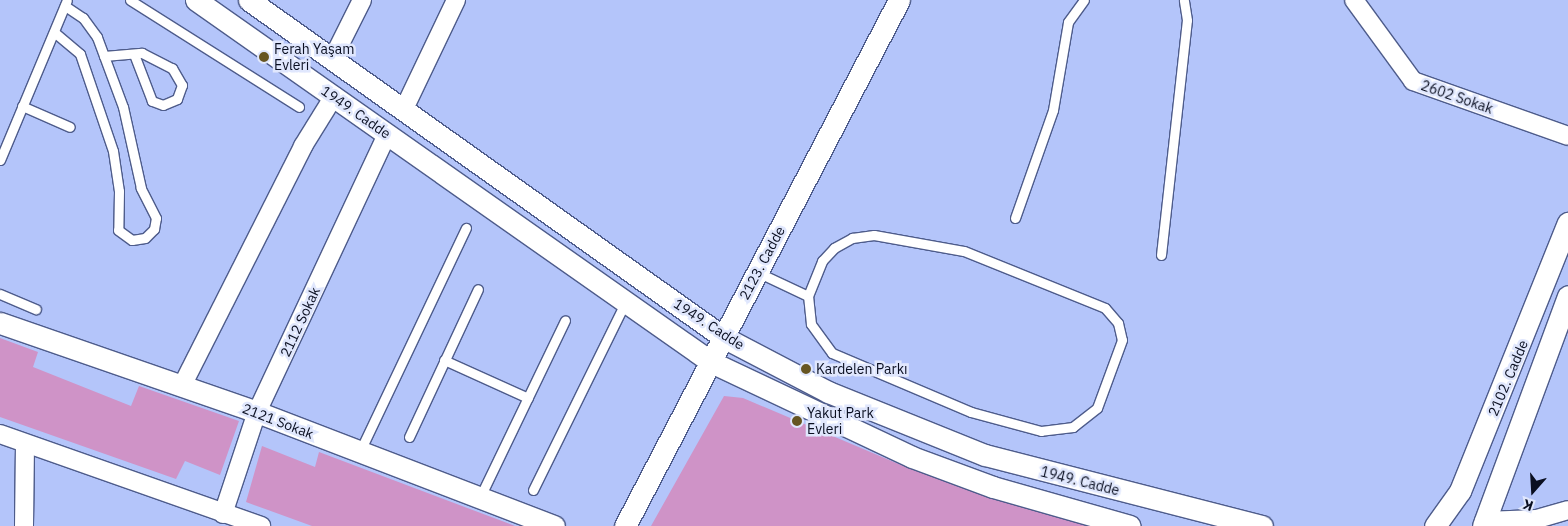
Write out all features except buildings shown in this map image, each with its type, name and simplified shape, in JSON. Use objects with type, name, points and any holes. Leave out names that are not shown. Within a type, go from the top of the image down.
[{"type":"street","name":"1949. Cadde","points":[[196,0],[711,362],[912,457],[993,487],[1130,526]]},
{"type":"street","name":"1949. Cadde","points":[[249,0],[723,337],[828,392],[985,455],[1262,526]]},
{"type":"street","points":[[333,58],[362,0]]},
{"type":"street","points":[[404,109],[456,0]]},
{"type":"street","name":"2123. Cadde","points":[[626,526],[899,0]]},
{"type":"street","name":"2602 Sokak","points":[[1354,0],[1413,82],[1568,136]]},
{"type":"street","points":[[182,386],[303,146],[334,96]]},
{"type":"street","name":"2112 Sokak","points":[[223,514],[257,412],[387,134]]},
{"type":"street","name":"2102. Cadde","points":[[1435,526],[1460,491],[1568,223]]},
{"type":"street","name":"2102. Cadde","points":[[1484,524],[1568,296]]},
{"type":"street","name":"2121 Sokak","points":[[0,323],[257,412],[554,526]]},
{"type":"street","points":[[0,434],[261,526]]},
{"type":"street","points":[[24,526],[25,444]]},
{"type":"street","points":[[1484,524],[1537,519],[1568,510]]},
{"type":"lane","points":[[130,0],[299,107]]},
{"type":"lane","points":[[1015,218],[1053,110],[1068,22],[1084,0]]},
{"type":"lane","points":[[1161,255],[1186,20],[1184,0]]},
{"type":"lane","points":[[0,160],[66,3],[91,27],[104,56],[131,129],[144,197],[156,218],[150,234],[139,240],[127,238],[116,225],[119,191],[115,162],[83,62],[70,42],[54,32]]},
{"type":"lane","points":[[104,56],[142,53],[172,68],[182,85],[177,99],[163,105],[152,101],[134,54]]},
{"type":"lane","points":[[22,106],[70,127]]},
{"type":"lane","points":[[359,451],[466,228]]},
{"type":"lane","points":[[874,234],[914,239],[987,258],[1096,302],[1113,316],[1122,340],[1097,408],[1073,426],[1041,431],[971,412],[842,359],[816,336],[808,296],[822,261],[841,243],[874,234]]},
{"type":"lane","points":[[757,272],[808,296]]},
{"type":"lane","points":[[409,436],[478,289]]},
{"type":"lane","points":[[0,294],[36,309]]},
{"type":"lane","points":[[533,490],[625,303]]},
{"type":"lane","points":[[480,498],[565,320]]},
{"type":"lane","points":[[444,360],[528,398]]},
{"type":"shaded area","points":[[0,338],[38,352],[33,367],[131,406],[139,386],[239,421],[220,475],[185,461],[176,479],[0,417]]},
{"type":"shaded area","points":[[724,396],[743,398],[901,465],[1098,526],[651,526]]},
{"type":"shaded area","points":[[262,446],[315,467],[319,452],[515,526],[312,526],[246,502]]},
{"type":"place","name":"Ferah Yaşam Evleri","points":[[264,57]]},
{"type":"place","name":"Kardelen Parkı","points":[[806,369]]},
{"type":"place","name":"Yakut Park Evleri","points":[[797,421]]}]
